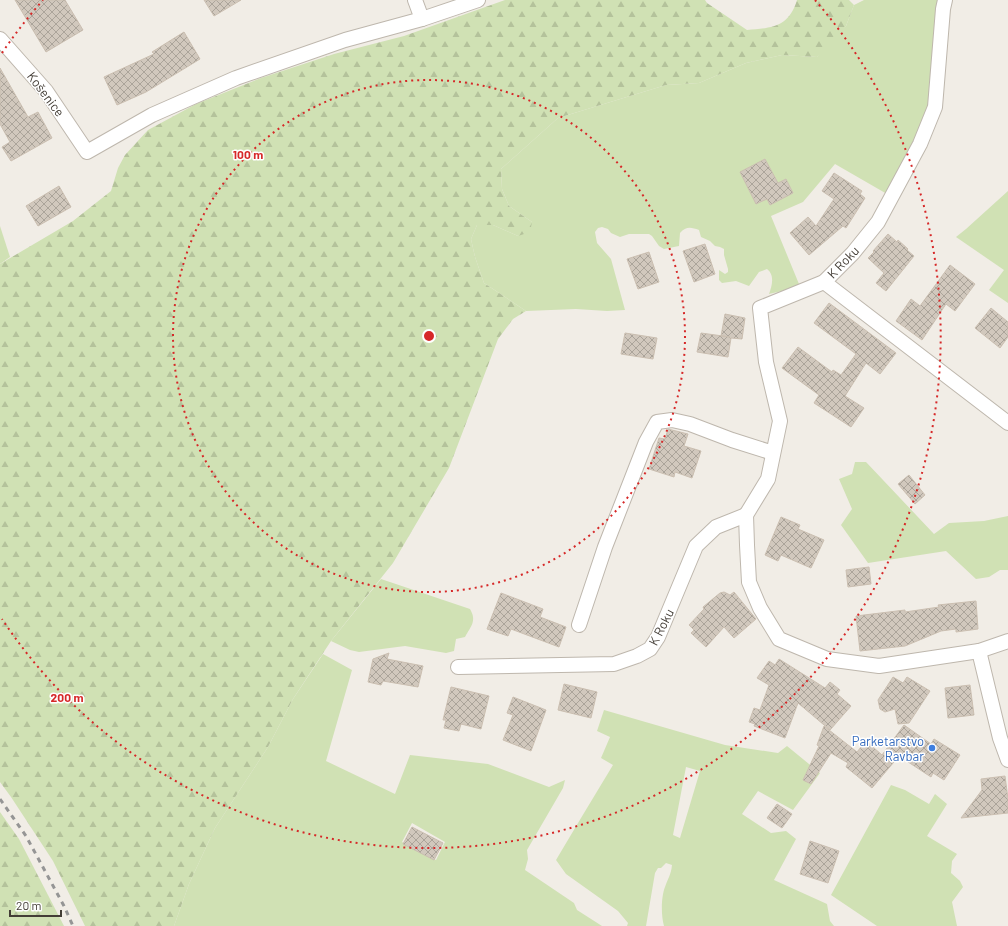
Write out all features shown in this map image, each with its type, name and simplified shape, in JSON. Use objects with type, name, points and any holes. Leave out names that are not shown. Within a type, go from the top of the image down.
[{"type":"street","points":[[415,0],[422,19],[478,0]]},
{"type":"street","name":"K Roku","points":[[458,666],[614,664],[637,656],[650,649],[658,636],[696,546],[716,527],[746,515],[768,478],[780,421],[766,362],[760,308],[824,282],[853,253],[878,222],[920,144],[935,107],[945,0]]},
{"type":"street","name":"Košenice","points":[[0,39],[46,91],[87,152],[152,115],[236,78],[345,40],[422,19]]},
{"type":"street","points":[[824,282],[1008,423]]},
{"type":"street","points":[[579,625],[606,547],[646,442],[657,422],[672,420],[690,424],[732,440],[773,453]]},
{"type":"street","points":[[746,515],[749,582],[760,608],[779,639],[826,659],[879,666],[979,651],[1008,641]]},
{"type":"street","points":[[979,651],[1000,738],[1008,760]]},
{"type":"green space","points":[[505,0],[705,0],[707,3],[747,30],[772,27],[784,21],[794,9],[797,0],[849,0],[854,5],[846,26],[833,45],[817,57],[782,55],[746,63],[699,83],[666,85],[558,118],[501,169],[502,189],[509,206],[532,222],[530,232],[518,236],[493,225],[477,225],[471,239],[475,257],[484,283],[526,311],[513,319],[498,339],[449,468],[393,563],[331,641],[293,699],[268,747],[215,828],[189,884],[174,926],[85,926],[53,861],[0,782],[0,264],[73,221],[111,191],[118,168],[125,155],[148,130],[196,104],[261,78],[334,54],[404,36]]},
{"type":"green space","points":[[864,0],[941,0],[927,117],[887,194],[835,164],[803,202],[771,216],[799,284],[790,289],[769,294],[772,284],[772,277],[770,271],[767,269],[759,272],[749,286],[736,281],[722,283],[719,280],[719,270],[725,274],[728,272],[724,249],[715,246],[710,241],[701,237],[699,230],[696,229],[684,229],[680,233],[679,246],[664,249],[659,246],[649,234],[629,234],[620,237],[602,227],[598,228],[595,232],[597,243],[611,259],[625,310],[607,311],[576,309],[526,311],[484,283],[475,257],[471,239],[477,225],[493,225],[518,236],[532,222],[509,206],[502,189],[501,169],[558,118],[666,85],[699,83],[746,63],[782,55],[817,57],[846,26],[854,5]]},
{"type":"green space","points":[[1008,191],[1008,303],[989,290],[1004,270],[956,237]]},
{"type":"green space","points":[[0,226],[10,257],[0,264]]},
{"type":"green space","points":[[855,462],[866,462],[934,534],[949,523],[984,521],[1008,516],[1008,570],[1000,570],[989,577],[976,579],[946,551],[868,563],[841,525],[852,509],[839,479],[852,474]]},
{"type":"green space","points":[[381,579],[470,609],[473,617],[471,626],[465,637],[456,639],[454,651],[446,653],[405,646],[359,652],[350,650],[331,641]]},
{"type":"green space","points":[[323,654],[352,670],[326,761],[395,794],[410,755],[488,764],[549,787],[565,780],[563,788],[527,850],[528,859],[525,870],[574,903],[577,910],[602,926],[174,926],[189,884],[215,828],[268,747],[293,699]],"holes":[[[412,823],[445,842],[436,860],[402,842]]]},
{"type":"green space","points":[[604,710],[725,745],[778,753],[787,746],[820,773],[793,810],[758,791],[742,814],[771,833],[786,831],[796,839],[774,880],[827,904],[830,921],[834,926],[664,926],[662,901],[672,865],[666,863],[661,868],[658,868],[655,873],[646,926],[627,926],[628,923],[618,911],[566,874],[556,860],[613,765],[601,758],[610,737],[597,731]],"holes":[[[686,767],[700,771],[680,838],[673,835]]]},
{"type":"green space","points":[[891,785],[905,790],[929,804],[935,794],[947,804],[927,836],[957,854],[952,861],[951,873],[960,881],[963,887],[952,902],[957,926],[877,926],[831,895]]},
{"type":"green space","points":[[0,812],[19,839],[64,926],[0,926]]},
{"type":"building","points":[[15,0],[65,0],[83,30],[46,52]]},
{"type":"building","points":[[204,0],[241,0],[214,16]]},
{"type":"building","points":[[184,32],[200,59],[146,92],[117,105],[104,77],[154,54],[152,52]]},
{"type":"building","points":[[0,68],[28,117],[38,112],[52,138],[11,161],[2,147],[10,142],[0,124]]},
{"type":"building","points":[[765,159],[778,183],[786,179],[793,193],[770,205],[767,199],[756,204],[740,172]]},
{"type":"building","points":[[834,173],[862,191],[860,194],[865,198],[846,228],[843,226],[809,255],[790,233],[808,217],[816,226],[834,199],[822,191]]},
{"type":"building","points":[[59,186],[71,207],[38,226],[26,206]]},
{"type":"building","points":[[888,234],[897,242],[898,240],[914,256],[886,291],[876,283],[884,273],[868,258]]},
{"type":"building","points":[[705,244],[715,274],[694,282],[683,251]]},
{"type":"building","points":[[649,252],[659,282],[638,289],[627,259]]},
{"type":"building","points":[[950,265],[975,284],[955,311],[946,304],[922,340],[896,321],[911,299],[920,306]]},
{"type":"building","points":[[829,303],[896,353],[880,374],[866,363],[845,396],[864,408],[851,427],[814,403],[819,395],[782,368],[798,347],[832,372],[833,370],[841,375],[856,354],[814,323]]},
{"type":"building","points":[[991,308],[1008,322],[1008,337],[1000,348],[975,328]]},
{"type":"building","points":[[725,314],[745,318],[742,339],[731,338],[728,357],[697,352],[701,333],[721,336]]},
{"type":"building","points":[[625,333],[657,338],[653,359],[621,354]]},
{"type":"building","points":[[668,429],[688,434],[684,446],[701,451],[692,478],[675,472],[674,477],[649,469],[659,438],[665,439]]},
{"type":"building","points":[[909,475],[925,495],[915,504],[898,484]]},
{"type":"building","points":[[781,517],[800,525],[798,529],[824,540],[811,568],[781,555],[778,561],[765,555]]},
{"type":"building","points":[[869,567],[871,584],[848,587],[846,570]]},
{"type":"building","points":[[724,592],[730,595],[734,592],[756,619],[734,638],[724,627],[706,647],[691,633],[694,630],[689,625],[704,609],[703,607],[720,593]]},
{"type":"building","points":[[501,593],[543,609],[540,617],[566,627],[559,647],[511,629],[508,636],[487,629]]},
{"type":"building","points":[[976,601],[978,629],[956,632],[956,629],[941,631],[905,646],[860,651],[856,616],[905,610],[905,612],[939,607],[938,605]]},
{"type":"building","points":[[389,653],[387,659],[423,666],[418,687],[383,681],[381,685],[368,682],[373,659]]},
{"type":"building","points":[[779,659],[825,688],[830,682],[840,690],[837,694],[851,706],[830,730],[798,703],[785,738],[754,726],[755,724],[749,722],[754,708],[760,710],[769,685],[757,678],[769,661],[775,665]]},
{"type":"building","points":[[893,677],[903,683],[907,677],[930,691],[909,723],[898,724],[895,709],[885,712],[880,709],[878,700]]},
{"type":"building","points":[[564,684],[597,692],[591,718],[558,710]]},
{"type":"building","points":[[970,685],[974,715],[948,718],[945,688]]},
{"type":"building","points":[[451,687],[489,696],[481,729],[461,724],[459,731],[444,728],[446,720],[443,720]]},
{"type":"building","points":[[513,697],[546,710],[531,751],[503,740],[513,715],[507,713]]},
{"type":"building","points":[[904,725],[931,744],[934,739],[960,755],[944,780],[933,773],[931,777],[899,756],[872,788],[846,767],[848,763],[831,753],[811,784],[803,780],[819,746],[817,745],[824,726],[857,752],[866,741],[882,755]]},
{"type":"building","points":[[1005,776],[1008,813],[961,818],[982,790],[981,779]]},
{"type":"building","points":[[777,804],[792,814],[782,828],[767,818]]},
{"type":"building","points":[[412,827],[443,843],[434,860],[403,844]]},
{"type":"building","points":[[810,841],[839,851],[828,883],[800,874]]},
{"type":"railway","points":[[0,799],[26,836],[64,906],[73,926]]},
{"type":"place","name":"Parketarstvo Ravbar","points":[[932,748]]}]
